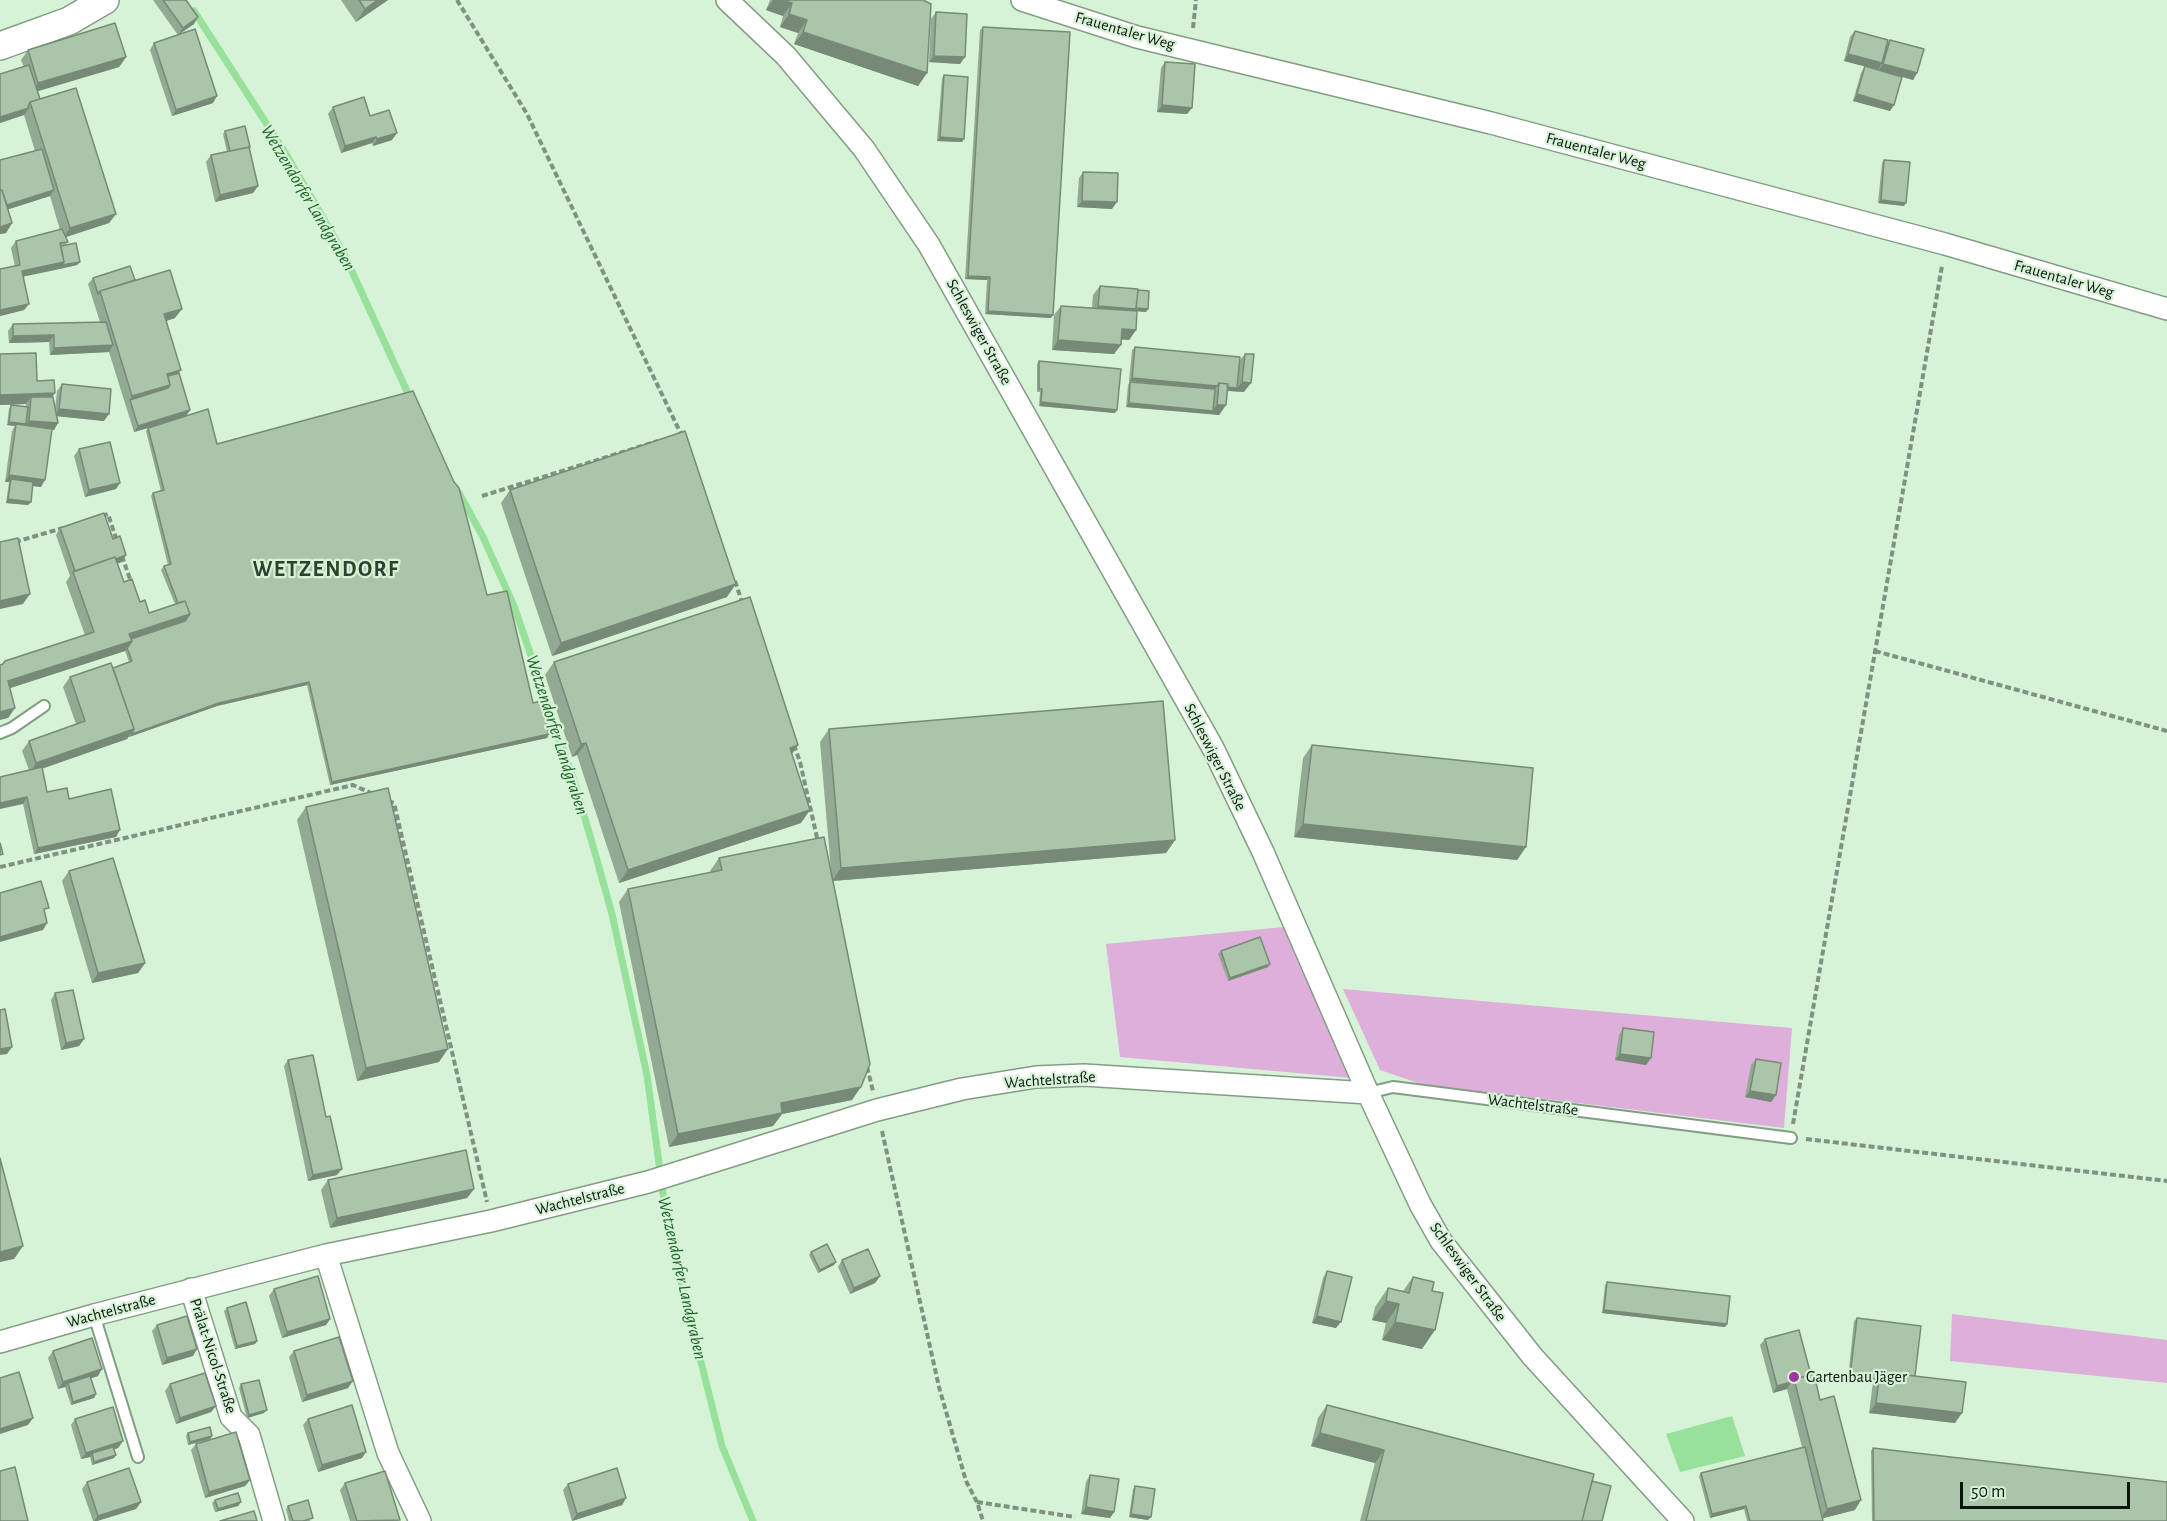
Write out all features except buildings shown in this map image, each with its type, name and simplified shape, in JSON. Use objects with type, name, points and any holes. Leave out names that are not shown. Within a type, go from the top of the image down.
[{"type":"street","points":[[0,46],[69,21],[105,0]]},
{"type":"street","name":"Schleswiger Straße","points":[[727,0],[786,56],[857,141],[929,245],[1213,748],[1263,852],[1368,1093],[1420,1204],[1442,1241],[1463,1271],[1533,1357],[1683,1521]]},
{"type":"street","name":"Frauentaler Weg","points":[[1023,0],[1137,37],[1491,123],[1945,244],[2167,309]]},
{"type":"street","name":"Wachtelstraße","points":[[0,1342],[191,1289],[326,1255],[491,1221],[648,1182],[877,1110],[962,1089],[1036,1077],[1084,1075],[1368,1093]]},
{"type":"street","points":[[326,1255],[388,1453],[420,1521]]},
{"type":"street","name":"Prälat-Nicol-Straße","points":[[191,1289],[231,1417],[249,1436],[274,1521]]},
{"type":"lane","points":[[0,733],[12,728],[44,706]]},
{"type":"lane","name":"Wachtelstraße","points":[[1368,1093],[1393,1087],[1791,1138]]},
{"type":"lane","points":[[94,1315],[138,1457]]},
{"type":"path","points":[[457,0],[527,114],[685,444]]},
{"type":"path","points":[[1191,50],[1196,0]]},
{"type":"path","points":[[1945,244],[1791,1138],[2167,1181]]},
{"type":"path","points":[[670,436],[681,433]]},
{"type":"path","points":[[482,496],[659,440]]},
{"type":"path","points":[[98,517],[108,514],[131,582]]},
{"type":"path","points":[[9,544],[68,526]]},
{"type":"path","points":[[733,576],[745,609]]},
{"type":"path","points":[[1875,651],[2167,731]]},
{"type":"path","points":[[792,740],[800,762],[818,843]]},
{"type":"path","points":[[0,867],[353,785],[394,803],[491,1221]]},
{"type":"path","points":[[867,1063],[939,1387],[966,1481],[977,1502],[983,1521]]},
{"type":"path","points":[[977,1502],[1075,1517]]},
{"type":"shaded area","points":[[1284,927],[1352,1078],[1120,1057],[1106,944]]},
{"type":"shaded area","points":[[1343,989],[1792,1028],[1784,1128],[1421,1084],[1380,1070]]},
{"type":"shaded area","points":[[1952,1314],[2167,1340],[2167,1383],[1950,1361]]},
{"type":"shaded area","points":[[1732,1416],[1745,1456],[1680,1472],[1666,1434]]},
{"type":"waterway","name":"Wetzendorfer Landgraben","points":[[194,11],[286,154],[344,254],[411,400]]},
{"type":"waterway","name":"Wetzendorfer Landgraben","points":[[459,493],[483,537],[514,606],[576,787],[597,860],[612,914],[647,1075],[668,1230],[722,1446],[753,1521]]},
{"type":"place","name":"Gartenbau Jäger","points":[[1794,1377]]},
{"type":"district","name":"WETZENDORF","points":[[326,569]]}]
